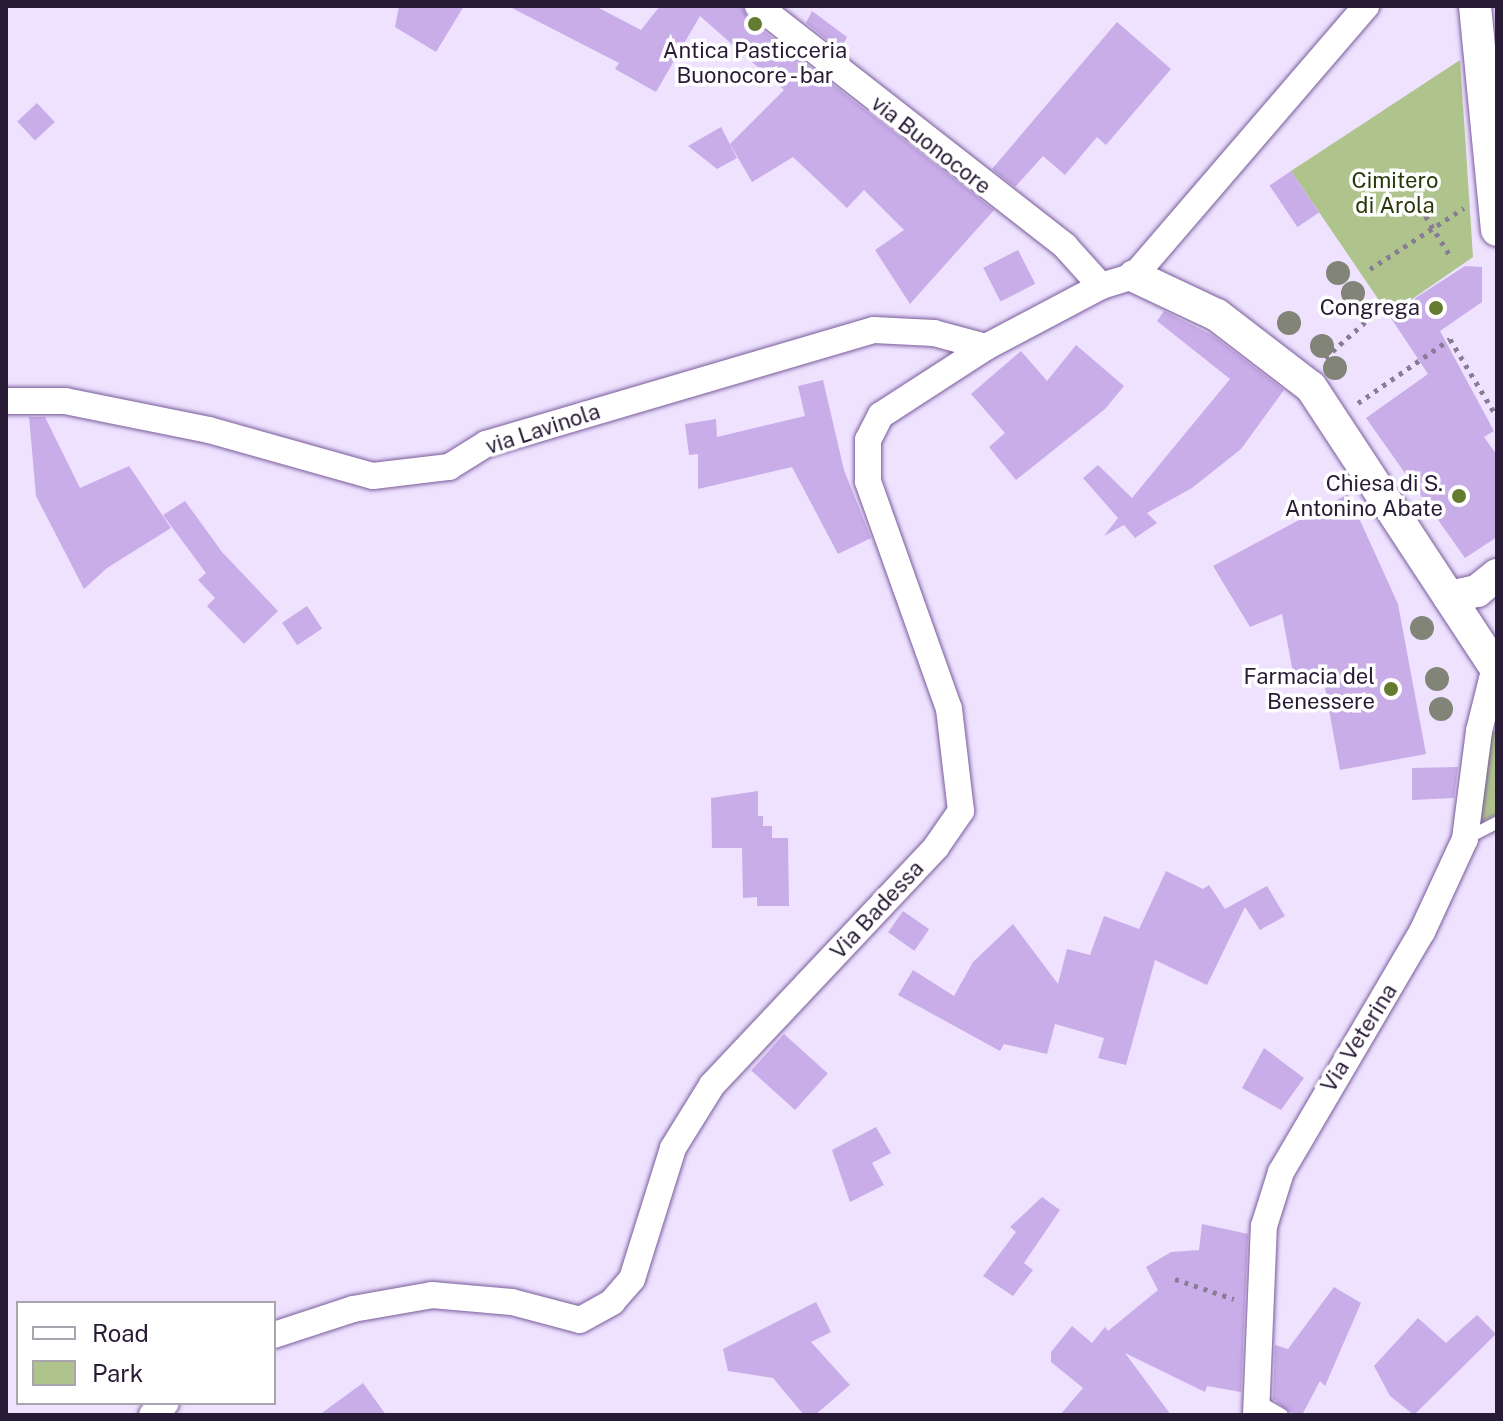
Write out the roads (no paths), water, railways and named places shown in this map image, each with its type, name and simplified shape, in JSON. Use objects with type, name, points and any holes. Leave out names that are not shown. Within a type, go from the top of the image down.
[{"type":"street","name":"via Buonocore","points":[[758,6],[1065,246],[1101,286]]},
{"type":"street","points":[[1366,6],[1134,276],[1217,315],[1311,387],[1496,665]]},
{"type":"street","points":[[1475,6],[1497,230]]},
{"type":"street","name":"Via Badessa","points":[[276,1334],[353,1309],[432,1295],[512,1302],[580,1320],[612,1302],[632,1279],[673,1148],[712,1085],[936,847],[961,811],[949,709],[868,481],[868,440],[881,415],[986,347],[1101,286],[1134,276]]},
{"type":"street","name":"via Lavinola","points":[[6,401],[65,401],[194,427],[373,476],[449,467],[486,444],[874,330],[934,333],[986,347]]},
{"type":"street","points":[[1449,597],[1477,591],[1497,575]]},
{"type":"street","name":"Via Veterina","points":[[1256,1408],[1264,1226],[1281,1172],[1408,957],[1465,839],[1479,731],[1496,665]]},
{"type":"lane","points":[[1465,839],[1497,823]]},
{"type":"lane","points":[[1256,1408],[1282,1415]]},
{"type":"place","name":"Antica Pasticceria Buonocore - bar","points":[[755,24]]},
{"type":"place","name":"Congrega","points":[[1436,308]]},
{"type":"place","name":"Chiesa di S. Antonino Abate","points":[[1459,496]]},
{"type":"place","name":"Farmacia del Benessere","points":[[1391,689]]},
{"type":"park label","name":"Cimitero di Arola","points":[[1395,192]]}]
